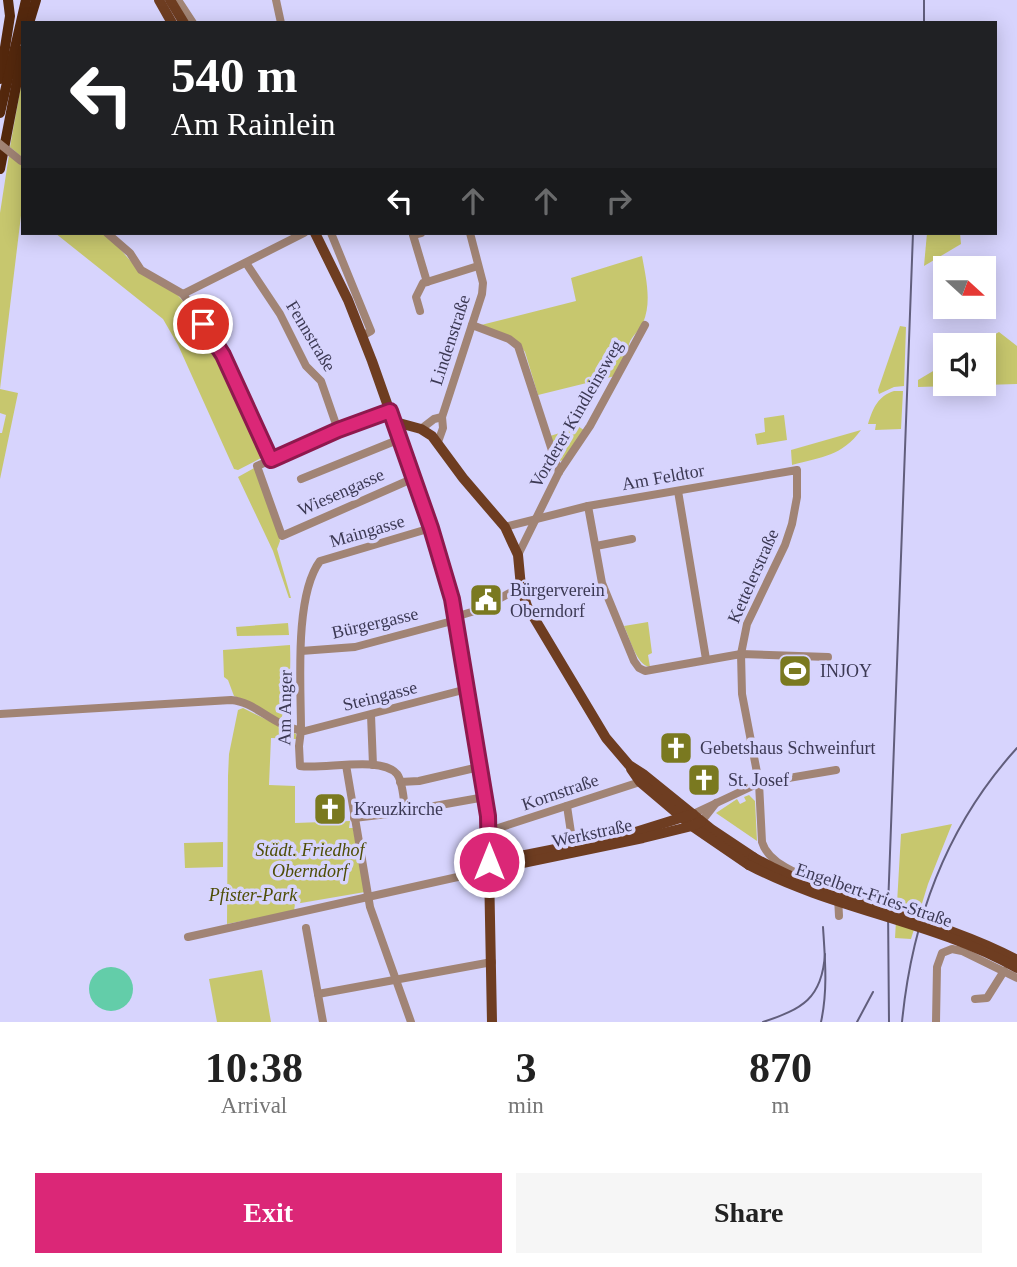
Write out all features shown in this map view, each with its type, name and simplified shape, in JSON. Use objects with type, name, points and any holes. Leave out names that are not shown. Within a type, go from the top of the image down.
[{"type":"highway","points":[[0,79],[10,16],[8,0]]},
{"type":"highway","points":[[21,21],[26,0]]},
{"type":"highway","points":[[30,21],[36,0]]},
{"type":"highway","points":[[0,113],[21,22]]},
{"type":"highway","points":[[0,169],[21,60]]},
{"type":"main road","points":[[159,0],[171,21]]},
{"type":"main road","points":[[170,0],[183,21]]},
{"type":"main road","points":[[316,235],[362,336],[414,478],[447,579],[489,831],[492,1022]]},
{"type":"main road","points":[[391,415],[399,423],[429,433],[505,527],[518,555],[521,587]]},
{"type":"main road","points":[[401,442],[420,428]]},
{"type":"main road","name":"Engelbert-Fries-Straße","points":[[521,587],[530,611],[606,738],[640,782],[662,801],[688,816]]},
{"type":"main road","name":"Engelbert-Fries-Straße","points":[[629,765],[697,824],[751,861],[813,894],[963,942],[1017,968]]},
{"type":"main road","points":[[658,825],[664,814],[662,801]]},
{"type":"main road","name":"Werkstraße","points":[[489,866],[626,835],[688,816]]},
{"type":"main road","name":"Werkstraße","points":[[489,866],[697,824]]},
{"type":"main road","name":"Engelbert-Fries-Straße","points":[[751,861],[816,888],[965,935],[1017,960]]},
{"type":"street","points":[[178,0],[192,21]]},
{"type":"street","points":[[276,0],[281,21]]},
{"type":"street","points":[[0,144],[21,160]]},
{"type":"street","points":[[109,235],[130,253],[141,270],[183,294],[223,355],[271,460],[338,430],[391,415]]},
{"type":"street","points":[[183,294],[300,235]]},
{"type":"street","points":[[332,235],[371,331],[362,336]]},
{"type":"street","points":[[413,235],[427,282]]},
{"type":"street","name":"Lindenstraße","points":[[438,442],[443,428],[442,417],[483,288],[470,235]]},
{"type":"street","name":"Fennstraße","points":[[246,263],[279,314],[306,366],[321,381],[338,430]]},
{"type":"street","points":[[420,311],[416,297],[423,283],[478,266]]},
{"type":"street","name":"Vorderer Kindleinsweg","points":[[535,519],[559,472],[590,426],[645,324]]},
{"type":"street","points":[[472,326],[509,339],[518,346],[559,472]]},
{"type":"street","points":[[420,428],[442,417]]},
{"type":"street","points":[[301,479],[401,442]]},
{"type":"street","name":"Wiesengasse","points":[[271,460],[257,466],[282,536],[414,478]]},
{"type":"street","name":"Am Feldtor","points":[[505,527],[588,506],[797,470]]},
{"type":"street","name":"Kettelerstraße","points":[[797,470],[797,497],[792,524],[785,545],[747,624],[741,654],[742,698],[759,783],[764,850],[784,865],[839,890],[839,916]]},
{"type":"street","points":[[678,491],[706,659]]},
{"type":"street","points":[[588,506],[605,593],[639,668],[645,671],[741,654],[828,657]]},
{"type":"street","points":[[518,555],[535,519]]},
{"type":"street","name":"Maingasse","points":[[301,651],[307,588],[311,574],[320,561],[431,528]]},
{"type":"street","points":[[596,546],[632,539]]},
{"type":"street","points":[[455,619],[521,587]]},
{"type":"street","name":"Bürgergasse","points":[[301,651],[355,647],[455,619]]},
{"type":"street","name":"Am Anger","points":[[301,651],[300,766],[346,765]]},
{"type":"street","name":"Steingasse","points":[[301,730],[371,715],[467,689]]},
{"type":"street","points":[[0,713],[231,700],[243,703],[280,725],[301,730]]},
{"type":"street","points":[[371,715],[373,765]]},
{"type":"street","points":[[401,812],[398,775],[373,765],[346,765],[367,897],[411,1022]]},
{"type":"street","points":[[400,782],[419,781],[479,767]]},
{"type":"street","points":[[688,816],[759,783],[836,770]]},
{"type":"street","name":"Kornstraße","points":[[489,831],[640,782]]},
{"type":"street","points":[[354,818],[485,797]]},
{"type":"street","points":[[697,824],[716,803]]},
{"type":"street","points":[[567,806],[573,846]]},
{"type":"street","points":[[188,937],[367,897],[489,866]]},
{"type":"street","points":[[306,928],[323,1022]]},
{"type":"street","points":[[936,1022],[937,967],[942,953],[952,949],[962,951],[1017,978]]},
{"type":"street","points":[[318,994],[492,962]]},
{"type":"street","points":[[975,999],[987,998],[1004,971]]},
{"type":"green space","points":[[21,85],[21,156],[10,147]]},
{"type":"green space","points":[[9,155],[21,164],[21,216],[0,389],[0,213]]},
{"type":"green space","points":[[58,235],[108,235],[138,268],[175,292],[215,349],[246,413],[263,457],[238,470],[234,469],[178,345],[163,319]]},
{"type":"green space","points":[[927,235],[960,235],[961,244],[941,256],[933,256],[933,261],[924,266]]},
{"type":"green space","points":[[642,256],[647,290],[646,315],[615,376],[538,395],[525,352],[519,344],[481,325],[576,301],[571,278]]},
{"type":"green space","points":[[900,326],[906,327],[904,386],[879,394],[878,390]]},
{"type":"green space","points":[[999,332],[1017,346],[1017,384],[996,385],[996,334]]},
{"type":"green space","points":[[933,371],[933,387],[918,387],[918,380]]},
{"type":"green space","points":[[0,389],[18,393],[0,479],[0,433],[6,415],[0,413]]},
{"type":"green space","points":[[894,391],[903,391],[901,429],[875,430],[876,424],[868,424],[874,408],[880,399]]},
{"type":"green space","points":[[784,415],[787,440],[757,445],[755,434],[765,432],[764,418]]},
{"type":"green space","points":[[579,427],[584,430],[560,461],[550,436]]},
{"type":"green space","points":[[861,430],[839,450],[792,465],[791,450]]},
{"type":"green space","points":[[256,467],[278,530],[280,541],[277,549],[291,598],[273,551],[238,477]]},
{"type":"green space","points":[[648,622],[652,653],[648,655],[650,667],[637,656],[624,626]]},
{"type":"green space","points":[[288,623],[289,635],[237,636],[236,627]]},
{"type":"green space","points":[[290,645],[289,684],[280,722],[250,702],[234,696],[228,680],[224,677],[223,650]]},
{"type":"green space","points":[[243,708],[296,734],[296,739],[271,738],[269,785],[295,786],[295,823],[350,821],[349,828],[353,828],[365,892],[295,904],[294,911],[227,924],[229,754],[238,710]]},
{"type":"green space","points":[[749,795],[755,801],[757,841],[716,813],[737,799],[740,804],[746,801],[744,797]]},
{"type":"green space","points":[[952,824],[928,884],[911,939],[895,938],[901,834]]},
{"type":"green space","points":[[223,842],[223,867],[185,868],[184,843]]},
{"type":"green space","points":[[262,970],[271,1022],[217,1022],[209,979]]},
{"type":"shaded area","points":[[111,967],[127,973],[133,989],[127,1005],[111,1011],[95,1005],[89,989],[95,973]]},
{"type":"railway","points":[[924,0],[924,21]]},
{"type":"railway","points":[[889,1022],[888,907],[913,235]]},
{"type":"railway","points":[[902,1022],[914,947],[937,876],[971,809],[1017,748]]},
{"type":"railway","points":[[821,1022],[825,986],[823,927]]},
{"type":"railway","points":[[763,1022],[789,1012],[808,1000],[820,982],[825,954]]},
{"type":"railway","points":[[857,1022],[873,992]]},
{"type":"place","name":"Bürgerverein Oberndorf","points":[[486,600]]},
{"type":"place","name":"INJOY","points":[[795,671]]},
{"type":"place","name":"Gebetshaus Schweinfurt","points":[[676,748]]},
{"type":"place","name":"St. Josef","points":[[704,780]]},
{"type":"place","name":"Kreuzkirche","points":[[330,809]]},
{"type":"route","points":[[203,324],[223,355],[271,460],[338,430],[390,411],[418,488],[452,599],[488,816],[489,862]]},
{"type":"park label","name":"Städt. Friedhof Oberndorf","points":[[310,860]]},
{"type":"park label","name":"Pfister-Park","points":[[253,895]]}]
